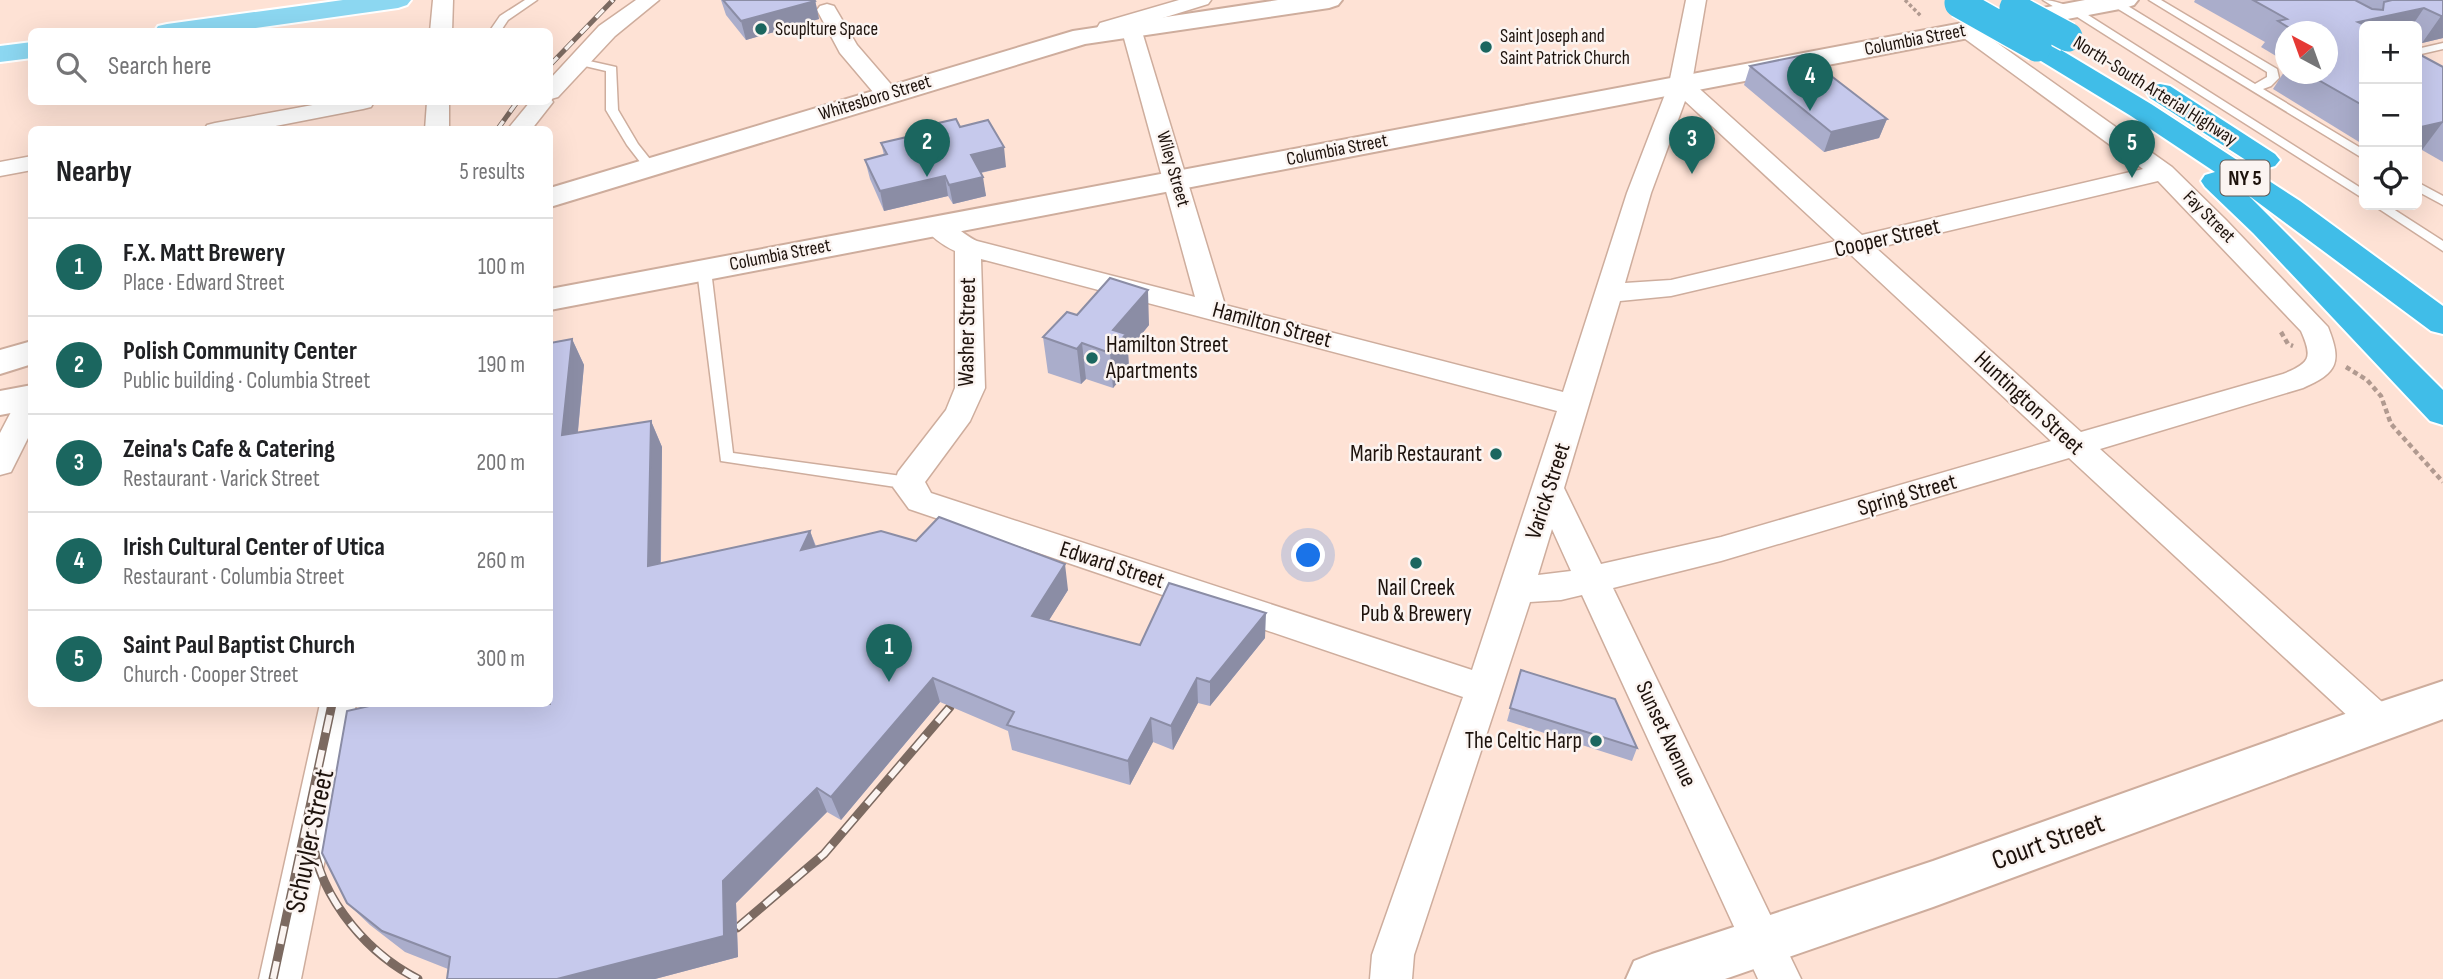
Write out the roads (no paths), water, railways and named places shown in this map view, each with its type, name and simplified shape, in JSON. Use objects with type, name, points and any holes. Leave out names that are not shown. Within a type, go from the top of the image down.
[{"type":"highway","name":"North-South Arterial Highway","points":[[1998,0],[2064,14],[2432,281]]},
{"type":"highway","name":"North-South Arterial Highway","points":[[1956,1],[2141,110],[2289,208],[2443,323]]},
{"type":"highway","points":[[2141,110],[2264,226],[2441,409]]},
{"type":"main road","points":[[196,28],[398,0]]},
{"type":"main road","points":[[0,54],[28,50]]},
{"type":"street","points":[[441,28],[443,0]]},
{"type":"street","points":[[553,88],[596,42],[649,0]]},
{"type":"street","name":"Whitesboro Street","points":[[553,197],[1201,0]]},
{"type":"street","points":[[1082,37],[1329,0]]},
{"type":"street","name":"Varick Street","points":[[1391,979],[1393,955],[1517,590],[1639,193],[1681,84],[1696,0]]},
{"type":"street","name":"Columbia Street","points":[[553,299],[1965,30],[2064,14],[2119,1]]},
{"type":"street","points":[[827,10],[848,48],[887,94]]},
{"type":"street","name":"Wiley Street","points":[[1132,29],[1212,309]]},
{"type":"street","name":"Fay Street","points":[[1965,30],[2164,172],[2314,327],[2323,349],[2321,363],[2312,373],[2293,381]]},
{"type":"street","points":[[2422,58],[2443,71]]},
{"type":"street","name":"Huntington Street","points":[[1681,84],[2378,721]]},
{"type":"street","points":[[236,126],[347,105]]},
{"type":"street","points":[[437,126],[438,105]]},
{"type":"street","points":[[521,126],[539,105]]},
{"type":"street","points":[[0,169],[28,164]]},
{"type":"street","name":"Cooper Street","points":[[1609,293],[1671,288],[2164,172]]},
{"type":"street","name":"Hamilton Street","points":[[936,225],[953,240],[968,247],[1576,405]]},
{"type":"street","name":"Washer Street","points":[[909,482],[959,414],[970,388],[968,247]]},
{"type":"street","points":[[0,362],[28,353]]},
{"type":"street","name":"Spring Street","points":[[1517,590],[1561,587],[1594,581],[1721,549],[2293,381]]},
{"type":"street","points":[[0,403],[28,398]]},
{"type":"street","points":[[0,464],[28,405]]},
{"type":"street","name":"Edward Street","points":[[909,482],[909,487],[920,501],[1484,689]]},
{"type":"street","name":"Sunset Avenue","points":[[1549,489],[1771,960]]},
{"type":"street","name":"Court Street","points":[[1652,979],[1771,960],[1933,884],[2378,721],[2443,700]]},
{"type":"street","name":"Schuyler Street","points":[[281,979],[337,707]]},
{"type":"lane","points":[[497,28],[504,18],[532,0]]},
{"type":"lane","points":[[2154,0],[2273,71],[2273,78],[2267,84],[2252,88]]},
{"type":"lane","points":[[2119,1],[2252,88],[2359,152]]},
{"type":"lane","points":[[2064,14],[2359,192]]},
{"type":"lane","points":[[2422,53],[2443,46]]},
{"type":"lane","points":[[576,61],[612,69],[612,110],[633,145],[651,168]]},
{"type":"lane","points":[[2422,189],[2443,201]]},
{"type":"lane","points":[[2387,210],[2443,247]]},
{"type":"lane","points":[[704,270],[726,457],[909,482]]},
{"type":"railway","points":[[553,62],[613,0]]},
{"type":"railway","points":[[500,126],[515,105]]},
{"type":"railway","points":[[273,979],[331,707]]},
{"type":"railway","points":[[737,928],[824,854],[950,707]]},
{"type":"railway","points":[[312,824],[320,871],[344,915],[378,952],[418,979]]},
{"type":"place","name":"Scuplture Space","points":[[761,29]]},
{"type":"place","name":"Saint Joseph and Saint Patrick Church","points":[[1486,47]]},
{"type":"place","name":"Irish Cultural Center of Utica","points":[[1810,111]]},
{"type":"place","name":"Zeina's Cafe & Catering","points":[[1692,174]]},
{"type":"place","name":"Polish Community Center","points":[[927,177]]},
{"type":"place","name":"Saint Paul Baptist Church","points":[[2132,178]]},
{"type":"place","name":"Hamilton Street Apartments","points":[[1092,358]]},
{"type":"place","name":"Marib Restaurant","points":[[1496,454]]},
{"type":"place","name":"Nail Creek Pub & Brewery","points":[[1416,563]]},
{"type":"place","name":"F.X. Matt Brewery","points":[[889,682]]},
{"type":"place","name":"The Celtic Harp","points":[[1596,741]]}]
